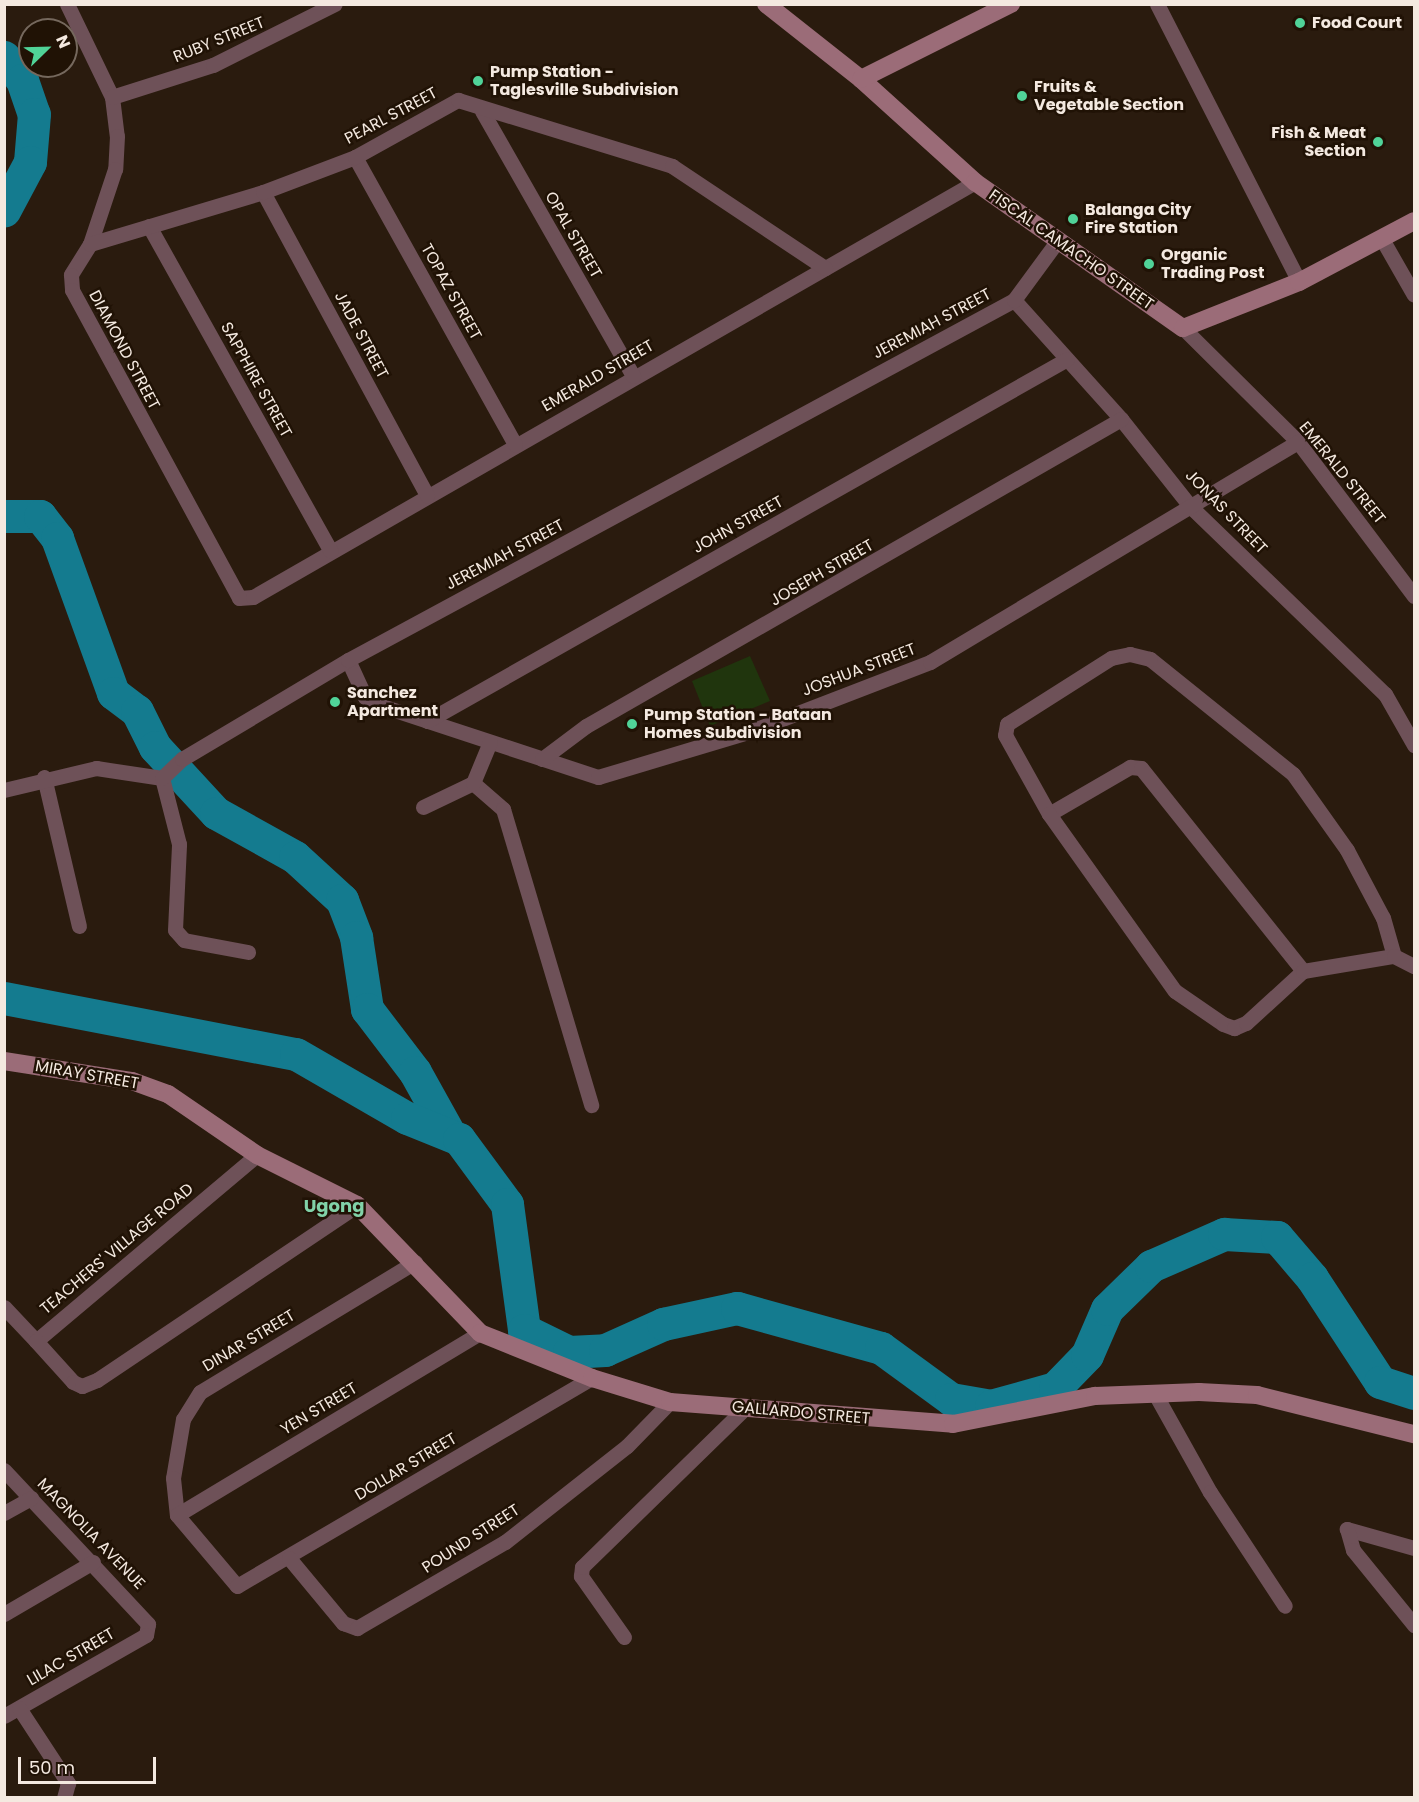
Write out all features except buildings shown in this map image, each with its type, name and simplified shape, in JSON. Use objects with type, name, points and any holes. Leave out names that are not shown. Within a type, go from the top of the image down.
[{"type":"street","name":"DIAMOND STREET","points":[[67,4],[112,96],[115,169],[90,244],[72,275],[72,290],[239,598]]},
{"type":"street","name":"RUBY STREET","points":[[112,96],[213,65],[335,4]]},
{"type":"street","name":"FISCAL CAMACHO STREET","points":[[766,4],[861,79],[975,182],[1183,328]]},
{"type":"street","points":[[861,79],[1011,4]]},
{"type":"street","points":[[1158,4],[1299,282]]},
{"type":"street","name":"PEARL STREET","points":[[90,244],[263,192],[355,157],[458,100],[482,111],[672,166],[825,268]]},
{"type":"street","name":"OPAL STREET","points":[[482,111],[633,376]]},
{"type":"street","name":"TOPAZ STREET","points":[[355,157],[515,444]]},
{"type":"street","name":"EMERALD STREET","points":[[239,598],[253,597],[633,376],[975,182]]},
{"type":"street","name":"JADE STREET","points":[[263,192],[427,495]]},
{"type":"street","points":[[1183,328],[1299,282],[1414,221]]},
{"type":"street","name":"SAPPHIRE STREET","points":[[149,226],[331,551]]},
{"type":"street","points":[[1382,239],[1414,295]]},
{"type":"street","name":"JEREMIAH STREET","points":[[172,768],[348,660],[1014,300],[1058,240]]},
{"type":"street","name":"JONAS STREET","points":[[1014,300],[1121,419],[1190,506],[1385,694],[1414,745]]},
{"type":"street","name":"EMERALD STREET","points":[[1183,328],[1298,442],[1414,596]]},
{"type":"street","name":"JOHN STREET","points":[[427,721],[1067,360]]},
{"type":"street","name":"JOSEPH STREET","points":[[542,759],[586,726],[1121,419]]},
{"type":"street","name":"JOSHUA STREET","points":[[348,660],[365,697],[427,721],[592,777],[604,776],[751,731],[930,662],[1298,442]]},
{"type":"street","points":[[1394,956],[1383,918],[1347,850],[1293,774],[1150,659],[1130,654],[1111,658],[1007,724],[1005,735],[1049,814],[1175,991],[1223,1024],[1234,1028],[1246,1023],[1303,971],[1394,956],[1414,966]]},
{"type":"street","points":[[423,807],[473,783],[490,742]]},
{"type":"street","points":[[4,790],[44,777],[107,767],[172,768],[179,844],[177,935],[249,952]]},
{"type":"street","points":[[1049,814],[1130,767],[1141,768],[1303,971]]},
{"type":"street","points":[[44,777],[79,926]]},
{"type":"street","points":[[473,783],[503,809],[591,1105]]},
{"type":"street","name":"MIRAY STREET","points":[[4,1062],[132,1081],[168,1094],[257,1155]]},
{"type":"street","name":"GALLARDO STREET","points":[[257,1155],[357,1205],[415,1262],[480,1333],[592,1378],[670,1402],[953,1424],[1095,1396],[1155,1392],[1257,1395],[1414,1434]]},
{"type":"street","name":"TEACHERS' VILLAGE ROAD","points":[[4,1307],[36,1341],[257,1155]]},
{"type":"street","points":[[36,1341],[73,1382],[82,1386],[97,1380],[357,1205]]},
{"type":"street","name":"DINAR STREET","points":[[177,1515],[171,1500],[181,1428],[200,1392],[415,1262]]},
{"type":"street","name":"YEN STREET","points":[[177,1515],[480,1333]]},
{"type":"street","name":"DOLLAR STREET","points":[[177,1515],[237,1586],[289,1558],[592,1378]]},
{"type":"street","points":[[1155,1392],[1185,1451],[1285,1606]]},
{"type":"street","name":"POUND STREET","points":[[289,1558],[343,1623],[357,1628],[505,1542],[627,1446],[670,1402]]},
{"type":"street","points":[[624,1637],[581,1576],[582,1568],[746,1407]]},
{"type":"street","name":"MAGNOLIA AVENUE","points":[[4,1470],[93,1562],[148,1624]]},
{"type":"street","points":[[4,1513],[31,1498]]},
{"type":"street","points":[[1414,1548],[1347,1529],[1360,1560],[1414,1625]]},
{"type":"street","points":[[4,1614],[93,1562]]},
{"type":"street","name":"LILAC STREET","points":[[4,1716],[146,1635],[148,1624]]},
{"type":"street","points":[[19,1708],[68,1783],[64,1797]]},
{"type":"green space","points":[[750,656],[770,701],[710,726],[692,681]]},
{"type":"waterway","points":[[4,57],[22,80],[34,114],[30,162],[4,211]]},
{"type":"waterway","points":[[4,516],[40,516],[57,538],[113,693],[137,711],[155,747],[216,813],[295,857],[342,900],[356,937],[367,1009],[415,1072],[450,1135]]},
{"type":"waterway","points":[[4,998],[296,1054],[407,1118],[459,1139],[507,1204],[524,1330],[569,1352],[605,1350],[663,1324],[737,1308],[881,1348],[951,1399],[991,1406],[1055,1388],[1087,1355],[1107,1309],[1151,1266],[1224,1234],[1277,1237],[1312,1278],[1380,1382],[1414,1393]]},
{"type":"place","name":"Food Court","points":[[1300,23]]},
{"type":"place","name":"Pump Station - Taglesville Subdivision","points":[[478,81]]},
{"type":"place","name":"Fruits & Vegetable Section","points":[[1022,96]]},
{"type":"place","name":"Fish & Meat Section","points":[[1378,142]]},
{"type":"place","name":"Balanga City Fire Station","points":[[1073,219]]},
{"type":"place","name":"Organic Trading Post","points":[[1149,264]]},
{"type":"place","name":"Sanchez Apartment","points":[[335,702]]},
{"type":"place","name":"Pump Station - Bataan Homes Subdivision","points":[[632,724]]},
{"type":"district","name":"Ugong","points":[[334,1206]]}]
